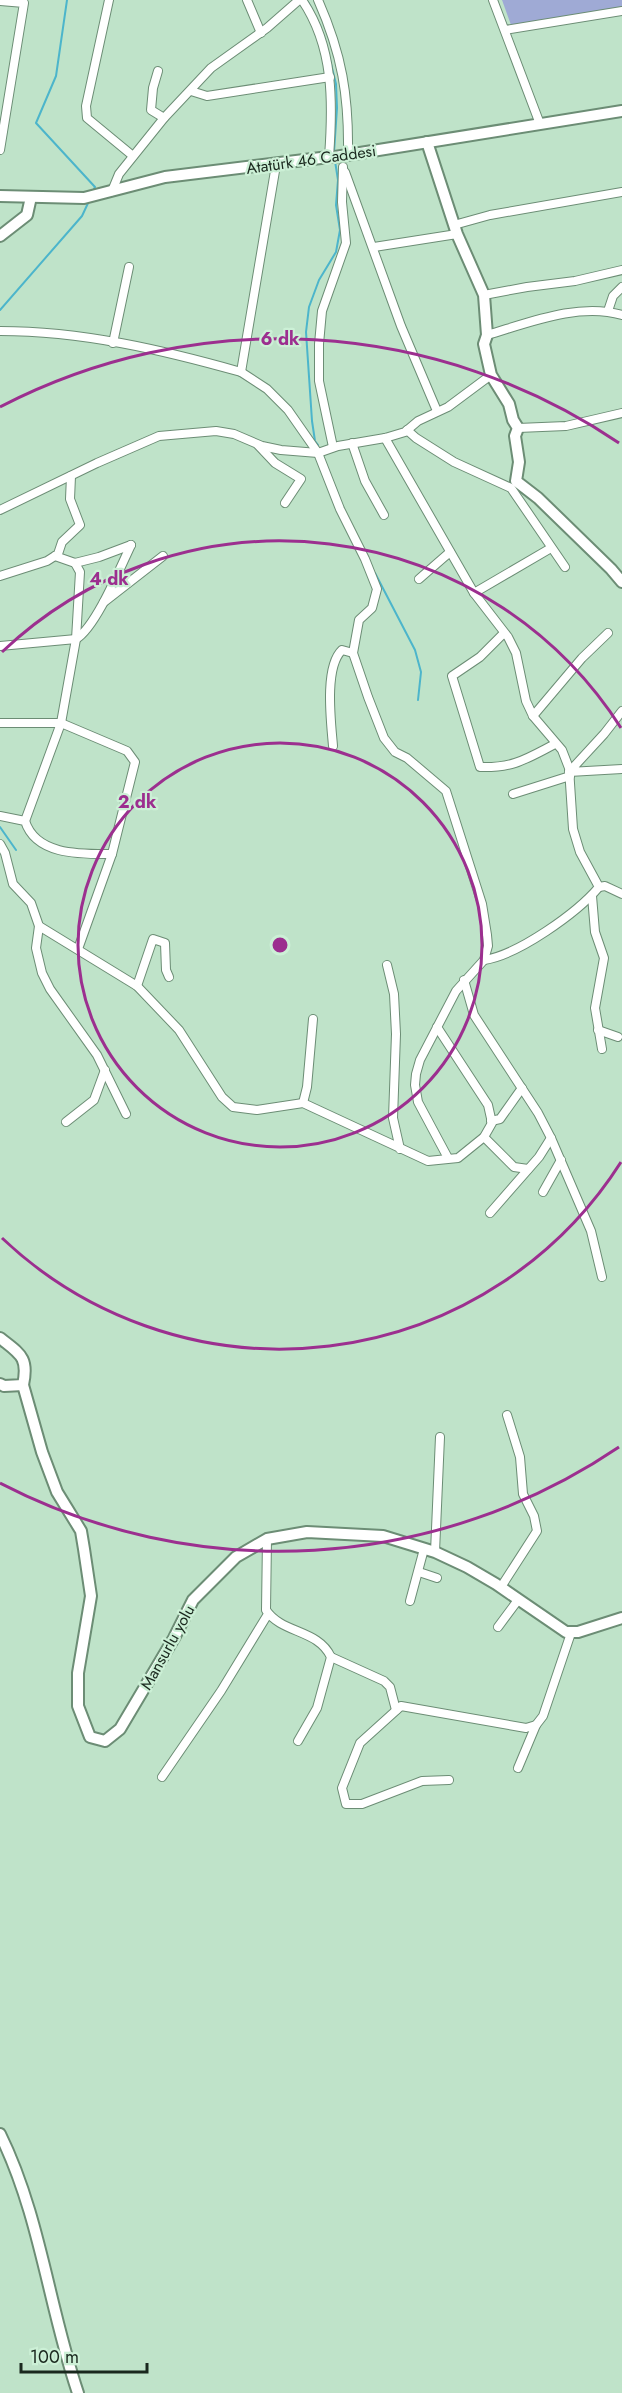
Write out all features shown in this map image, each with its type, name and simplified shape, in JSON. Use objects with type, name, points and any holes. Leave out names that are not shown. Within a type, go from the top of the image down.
[{"type":"street","points":[[109,0],[86,106],[87,118],[133,156]]},
{"type":"street","points":[[248,0],[261,33]]},
{"type":"street","points":[[112,191],[119,174],[133,156],[164,118],[211,68],[261,33],[301,0],[323,43],[330,77],[346,243],[322,311],[319,344],[319,381],[333,447]]},
{"type":"street","points":[[318,0],[333,34],[348,110],[339,158],[374,247],[401,326],[438,411]]},
{"type":"street","points":[[493,0],[540,124]]},
{"type":"street","points":[[0,1],[24,3],[0,150]]},
{"type":"street","points":[[505,30],[622,11]]},
{"type":"street","points":[[158,70],[153,88],[151,110],[164,118]]},
{"type":"street","points":[[191,91],[207,96],[330,77]]},
{"type":"street","name":"Atatürk 46 Caddesi","points":[[0,196],[91,196],[165,177],[339,158],[622,111]]},
{"type":"street","points":[[427,142],[456,229],[484,295],[487,334],[484,344],[490,375],[509,404],[513,420],[518,428]]},
{"type":"street","points":[[241,372],[276,165]]},
{"type":"street","points":[[374,247],[456,229],[490,215],[622,192]]},
{"type":"street","points":[[0,236],[27,214],[30,197]]},
{"type":"street","points":[[113,343],[129,267]]},
{"type":"street","points":[[484,295],[575,281],[622,270]]},
{"type":"street","points":[[608,311],[614,296],[622,288]]},
{"type":"street","points":[[487,334],[558,315],[608,311],[622,315]]},
{"type":"street","points":[[0,331],[34,331],[158,349],[241,372],[267,388],[288,410],[318,453],[340,509],[377,589],[372,608],[359,620],[353,653],[384,738],[395,752],[407,758],[446,791],[457,820],[486,919],[488,946],[484,960],[456,991],[420,1060],[415,1085],[418,1102],[448,1158]]},
{"type":"street","points":[[0,510],[159,436],[216,431],[234,434],[257,444],[281,450],[318,453],[333,447],[385,438],[407,430],[448,406],[490,375]]},
{"type":"street","points":[[518,428],[566,426],[622,413]]},
{"type":"street","points":[[518,428],[515,436],[519,462],[514,484],[551,548],[565,567]]},
{"type":"street","points":[[407,430],[454,462],[514,484],[538,498],[622,582]]},
{"type":"street","points":[[385,438],[474,593],[516,653],[526,702],[533,716],[562,750],[570,774],[569,790],[573,829],[580,852],[599,887]]},
{"type":"street","points":[[352,443],[365,481],[384,515]]},
{"type":"street","points":[[257,444],[275,463],[301,479],[285,503]]},
{"type":"street","points":[[0,576],[47,561],[55,556],[62,542],[80,525],[70,500],[71,476]]},
{"type":"street","points":[[0,646],[76,639],[82,636],[94,621],[131,545],[75,563],[55,556]]},
{"type":"street","points":[[474,593],[551,548]]},
{"type":"street","points":[[419,579],[450,552]]},
{"type":"street","points":[[103,603],[163,556]]},
{"type":"street","points":[[75,563],[80,572],[76,639],[61,723],[25,821],[28,829],[40,843],[51,848],[91,854],[112,854]]},
{"type":"street","points":[[504,633],[480,657],[452,676],[480,768],[498,768],[518,764],[555,744]]},
{"type":"street","points":[[533,716],[582,658],[608,633]]},
{"type":"street","points":[[333,746],[330,688],[336,655],[342,650],[353,653]]},
{"type":"street","points":[[570,774],[622,711]]},
{"type":"street","points":[[0,723],[61,723],[127,751],[134,758],[131,781],[112,854],[78,949]]},
{"type":"street","points":[[513,794],[570,774],[622,769]]},
{"type":"street","points":[[0,816],[25,821]]},
{"type":"street","points":[[0,844],[5,853],[13,884],[32,903],[39,926],[36,948],[42,973],[105,1070],[126,1114]]},
{"type":"street","points":[[484,960],[497,958],[521,947],[592,896],[599,887],[605,886],[622,893]]},
{"type":"street","points":[[592,896],[595,932],[604,958],[595,1008],[602,1049]]},
{"type":"street","points":[[39,926],[137,986],[179,1030],[222,1097],[233,1107],[257,1110],[303,1102],[428,1161],[458,1158],[484,1137],[491,1121],[488,1105],[437,1027]]},
{"type":"street","points":[[137,986],[153,939],[165,943],[166,970],[169,977]]},
{"type":"street","points":[[387,965],[394,994],[396,1034],[393,1118],[400,1149]]},
{"type":"street","points":[[464,981],[474,1016],[522,1088],[551,1138],[591,1231],[602,1278]]},
{"type":"street","points":[[303,1102],[307,1087],[314,1019]]},
{"type":"street","points":[[598,1030],[618,1037]]},
{"type":"street","points":[[66,1122],[94,1100],[105,1070]]},
{"type":"street","points":[[491,1121],[500,1119],[522,1088]]},
{"type":"street","points":[[484,1137],[514,1167],[528,1169]]},
{"type":"street","points":[[490,1213],[551,1138]]},
{"type":"street","points":[[543,1192],[561,1161]]},
{"type":"street","points":[[0,1338],[22,1357],[26,1370],[23,1385],[4,1386],[0,1384]]},
{"type":"street","name":"Mansurlu yolu","points":[[23,1385],[42,1452],[57,1492],[81,1531],[91,1596],[78,1673],[78,1706],[90,1737],[105,1741],[120,1729],[174,1638],[193,1600],[236,1557],[267,1539],[307,1532],[383,1536],[430,1551],[467,1567],[501,1587],[558,1628],[571,1633]]},
{"type":"street","points":[[501,1587],[537,1531],[534,1516],[523,1494],[520,1457],[507,1415]]},
{"type":"street","points":[[410,1600],[419,1572],[430,1551],[440,1437]]},
{"type":"street","points":[[267,1539],[264,1606],[268,1614],[319,1640],[331,1657],[384,1681],[390,1687],[396,1710]]},
{"type":"street","points":[[419,1572],[437,1578]]},
{"type":"street","points":[[498,1627],[518,1600]]},
{"type":"street","points":[[162,1777],[221,1691],[268,1614]]},
{"type":"street","points":[[518,1768],[543,1716],[571,1633],[622,1618]]},
{"type":"street","points":[[298,1741],[316,1708],[331,1657]]},
{"type":"street","points":[[449,1780],[422,1781],[362,1804],[346,1804],[342,1788],[360,1743],[400,1706],[526,1728],[537,1725]]},
{"type":"street","points":[[0,2134],[27,2202],[67,2362],[78,2393]]},
{"type":"shaded area","points":[[502,0],[622,0],[622,8],[511,25]]},
{"type":"waterway","points":[[67,0],[56,76],[36,123],[95,187],[92,193]]},
{"type":"waterway","points":[[308,2],[321,28]]},
{"type":"waterway","points":[[330,60],[336,84],[334,152]]},
{"type":"waterway","points":[[318,445],[315,441],[312,421],[306,332],[309,307],[319,280],[336,252],[340,230],[336,205],[338,180],[335,161]]},
{"type":"waterway","points":[[0,310],[82,216],[89,201]]},
{"type":"waterway","points":[[375,573],[415,650],[421,672],[418,700]]},
{"type":"waterway","points":[[0,827],[16,850]]}]
